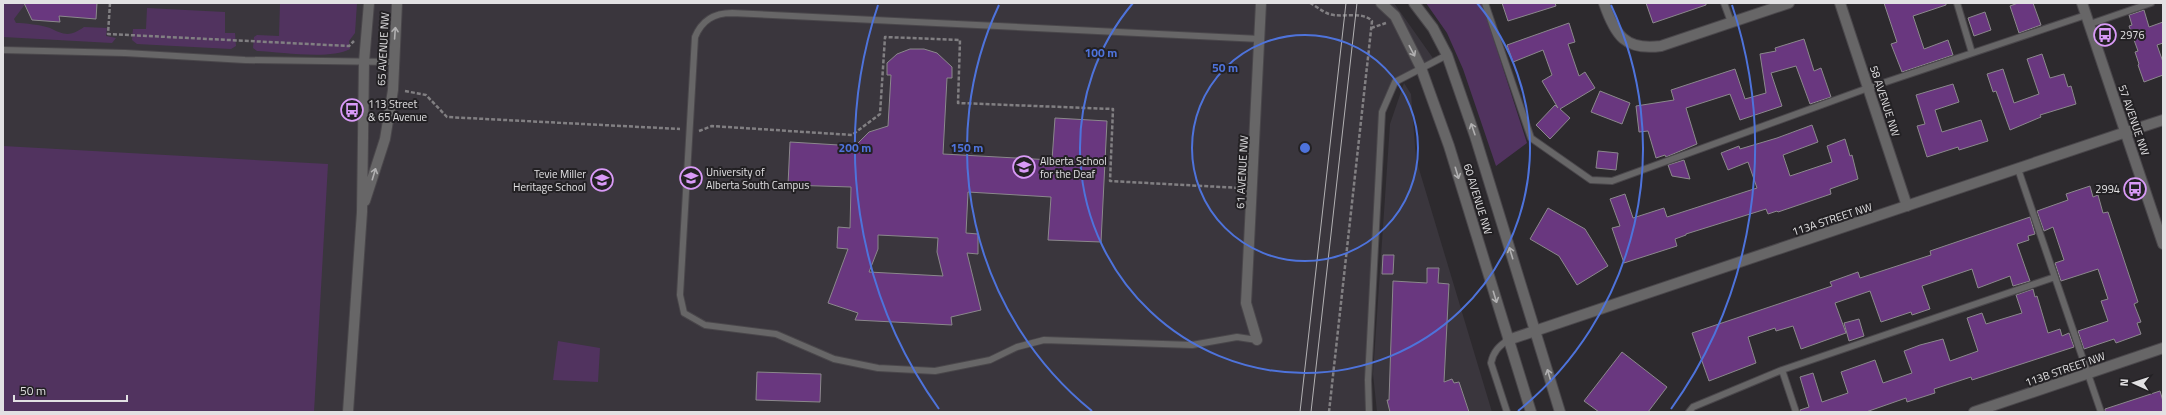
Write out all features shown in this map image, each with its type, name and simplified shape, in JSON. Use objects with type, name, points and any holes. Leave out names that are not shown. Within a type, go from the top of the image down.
[{"type":"street","name":"65 AVENUE NW","points":[[348,412],[362,212],[364,62],[368,3]]},
{"type":"street","name":"65 AVENUE NW","points":[[362,212],[385,139],[393,90],[393,62],[397,3]]},
{"type":"street","name":"61 AVENUE NW","points":[[1257,340],[1246,303],[1253,193],[1261,3]]},
{"type":"street","name":"60 AVENUE NW","points":[[1382,3],[1395,16],[1421,68],[1449,146],[1531,412]]},
{"type":"street","name":"60 AVENUE NW","points":[[1414,3],[1433,28],[1447,56],[1475,136],[1560,412]]},
{"type":"street","points":[[1604,3],[1617,33],[1629,44],[1648,48],[1661,46],[1789,3]]},
{"type":"street","name":"58 AVENUE NW","points":[[1840,3],[1907,206]]},
{"type":"street","name":"57 AVENUE NW","points":[[2082,3],[2163,244]]},
{"type":"street","name":"113A STREET NW","points":[[1508,340],[2163,120]]},
{"type":"street","name":"113B STREET NW","points":[[1974,412],[2163,348]]},
{"type":"lane","points":[[1484,3],[1531,138],[1591,180],[1612,181],[1868,88],[1972,53],[2152,3]]},
{"type":"lane","points":[[1724,3],[1731,22]]},
{"type":"lane","points":[[1957,3],[1972,53]]},
{"type":"lane","points":[[1257,340],[1237,337],[1192,345],[1044,340],[1017,347],[990,360],[934,371],[878,368],[834,360],[776,334],[705,325],[684,313],[680,295],[695,37],[703,23],[716,15],[723,13],[1260,39]]},
{"type":"lane","points":[[3,50],[125,53],[245,60],[393,62]]},
{"type":"lane","points":[[1369,412],[1368,380],[1382,112],[1395,82],[1447,56]]},
{"type":"lane","points":[[2018,169],[2101,412]]},
{"type":"lane","points":[[1690,412],[1692,407],[1782,370],[2054,277]]},
{"type":"lane","points":[[1507,412],[1491,363],[1497,349],[1508,340]]},
{"type":"lane","points":[[1782,370],[1796,412]]},
{"type":"path","points":[[110,3],[108,34],[349,46],[359,37]]},
{"type":"path","points":[[1310,3],[1329,14],[1369,19],[1372,21],[1329,412]]},
{"type":"path","points":[[1371,28],[1385,23]]},
{"type":"path","points":[[402,90],[426,95],[447,117],[702,131],[712,126],[852,135],[880,114],[885,37],[960,40],[958,102],[1113,109],[1110,181],[1240,188],[1253,193]]},
{"type":"shaded area","name":"University of Alberta South Campus","points":[[3,3],[1394,3],[1435,61],[1395,82],[1382,112],[1369,412],[3,412]]},
{"type":"shaded area","points":[[3,3],[26,3],[14,19],[16,23],[42,26],[67,34],[71,34],[84,27],[107,28],[106,36],[116,38],[112,43],[3,37]]},
{"type":"shaded area","points":[[280,3],[357,3],[355,33],[349,41],[350,49],[341,52],[318,55],[257,51],[253,48],[254,37],[257,35],[279,36]]},
{"type":"shaded area","points":[[1426,3],[1482,3],[1527,143],[1496,166],[1463,69],[1447,33]]},
{"type":"shaded area","points":[[147,8],[225,12],[225,33],[235,33],[236,46],[231,49],[137,44],[132,40],[133,29],[146,29]]},
{"type":"shaded area","points":[[1404,83],[1411,94],[1416,159],[1492,412],[1377,412],[1373,374],[1390,124]]},
{"type":"shaded area","points":[[3,146],[328,164],[314,412],[3,412]]},
{"type":"shaded area","points":[[558,341],[600,348],[598,382],[553,380]]},
{"type":"building","points":[[24,3],[97,3],[96,19],[59,16],[60,22],[32,20]]},
{"type":"building","points":[[1502,3],[1555,3],[1556,6],[1508,21]]},
{"type":"building","points":[[1646,3],[1706,3],[1706,5],[1653,23]]},
{"type":"building","points":[[1884,3],[1946,3],[1946,5],[1913,16],[1924,49],[1948,40],[1953,55],[1902,72],[1891,44],[1897,42]]},
{"type":"building","points":[[2018,3],[2033,3],[2041,25],[2019,33],[2010,6]]},
{"type":"building","points":[[2144,10],[2149,27],[2163,22],[2163,43],[2157,45],[2163,62],[2163,75],[2144,82],[2135,52],[2138,51],[2129,26],[2132,25],[2129,15]]},
{"type":"building","points":[[1985,12],[1991,30],[1974,36],[1968,18]]},
{"type":"building","points":[[1569,23],[1575,42],[1568,44],[1579,76],[1585,72],[1595,88],[1560,109],[1570,118],[1550,139],[1536,125],[1555,105],[1558,108],[1542,81],[1552,75],[1543,50],[1513,62],[1507,45]]},
{"type":"building","points":[[1804,39],[1814,71],[1821,68],[1831,97],[1810,104],[1796,66],[1771,73],[1782,106],[1740,120],[1730,94],[1686,108],[1697,144],[1666,157],[1665,155],[1656,158],[1648,131],[1639,132],[1636,106],[1674,100],[1671,90],[1735,69],[1745,99],[1766,93],[1760,54],[1776,51],[1775,48]]},
{"type":"building","name":"Alberta School for the Deaf","points":[[910,49],[924,49],[937,53],[952,67],[952,78],[947,78],[943,154],[1052,160],[1055,118],[1107,121],[1101,242],[1048,240],[1051,197],[968,192],[966,233],[978,234],[978,254],[967,253],[981,310],[951,317],[952,325],[855,320],[858,313],[828,303],[848,249],[837,248],[838,227],[850,228],[851,187],[788,185],[790,142],[855,146],[869,132],[888,126],[891,75],[887,75],[887,63],[897,54]],"holes":[[[878,235],[938,238],[937,252],[943,276],[869,272],[878,249]]]},
{"type":"building","points":[[2042,54],[2050,78],[2064,74],[2068,87],[2071,86],[2076,104],[2040,115],[2041,117],[2010,130],[1996,91],[1993,92],[1987,74],[2003,69],[2014,103],[2039,94],[2027,59]]},
{"type":"building","points":[[1953,84],[1959,102],[1935,110],[1942,132],[1981,120],[1988,141],[1959,150],[1958,147],[1927,157],[1917,126],[1925,124],[1916,95]]},
{"type":"building","points":[[1600,91],[1630,103],[1622,124],[1591,112]]},
{"type":"building","points":[[1812,125],[1818,142],[1783,155],[1790,176],[1832,162],[1827,146],[1845,139],[1850,156],[1852,155],[1858,179],[1830,189],[1831,194],[1778,212],[1768,214],[1766,209],[1686,234],[1675,239],[1677,246],[1624,263],[1612,228],[1620,226],[1610,199],[1625,194],[1633,218],[1664,208],[1667,217],[1757,188],[1748,162],[1728,170],[1721,153],[1739,146],[1740,149],[1777,138]]},
{"type":"building","points":[[1598,151],[1618,153],[1616,170],[1596,168]]},
{"type":"building","points":[[1684,160],[1690,179],[1672,176],[1668,165]]},
{"type":"building","points":[[2090,186],[2093,197],[2098,195],[2103,213],[2108,212],[2138,302],[2134,304],[2141,322],[2137,323],[2141,334],[2116,343],[2114,339],[2084,349],[2078,331],[2108,321],[2101,301],[2108,299],[2098,269],[2061,281],[2055,263],[2064,260],[2053,227],[2044,231],[2037,211],[2068,200],[2066,194]]},
{"type":"building","points":[[1548,208],[1585,229],[1608,266],[1577,285],[1559,256],[1530,239]]},
{"type":"building","points":[[2030,217],[2035,234],[2028,236],[2029,240],[2017,244],[2030,281],[2013,286],[2010,276],[1978,288],[1972,269],[1922,286],[1930,309],[1912,315],[1911,312],[1881,322],[1870,291],[1835,303],[1846,333],[1801,349],[1793,326],[1776,331],[1775,328],[1748,337],[1756,363],[1709,381],[1692,333],[1832,286],[1830,282],[1858,272],[1860,278],[1931,255],[1930,251]]},
{"type":"building","points":[[1383,255],[1394,255],[1393,274],[1382,274]]},
{"type":"building","points":[[1427,268],[1439,268],[1438,283],[1449,284],[1444,382],[1452,379],[1454,383],[1459,382],[1469,412],[1390,412],[1387,400],[1389,400],[1393,281],[1427,283]]},
{"type":"building","points":[[2033,289],[2035,297],[2037,296],[2048,333],[2060,329],[2062,336],[2069,333],[2074,347],[1972,380],[1971,377],[1934,389],[1935,393],[1907,402],[1906,398],[1866,412],[1800,412],[1800,410],[1809,407],[1800,377],[1813,373],[1822,402],[1848,393],[1841,372],[1875,360],[1883,383],[1912,373],[1904,351],[1920,345],[1943,339],[1950,361],[1978,351],[1967,318],[1982,313],[1986,324],[2022,313],[2016,295]]},
{"type":"building","points":[[1859,319],[1864,336],[1849,341],[1844,323]]},
{"type":"building","points":[[1622,352],[1667,387],[1648,412],[1599,412],[1584,401]]},
{"type":"building","points":[[757,372],[821,374],[820,402],[756,400]]},
{"type":"building","points":[[2160,391],[2163,401],[2163,412],[2105,412],[2105,409]]},
{"type":"tram line","points":[[1300,412],[1346,3]]},
{"type":"tram line","points":[[1311,412],[1357,3]]},
{"type":"place","name":"2976","points":[[2105,35]]},
{"type":"place","name":"113 Street & 65 Avenue","points":[[352,110]]},
{"type":"place","name":"Alberta School for the Deaf","points":[[1024,167]]},
{"type":"place","name":"University of Alberta South Campus","points":[[691,178]]},
{"type":"place","name":"Tevie Miller Heritage School","points":[[602,180]]},
{"type":"place","name":"2994","points":[[2135,189]]}]
